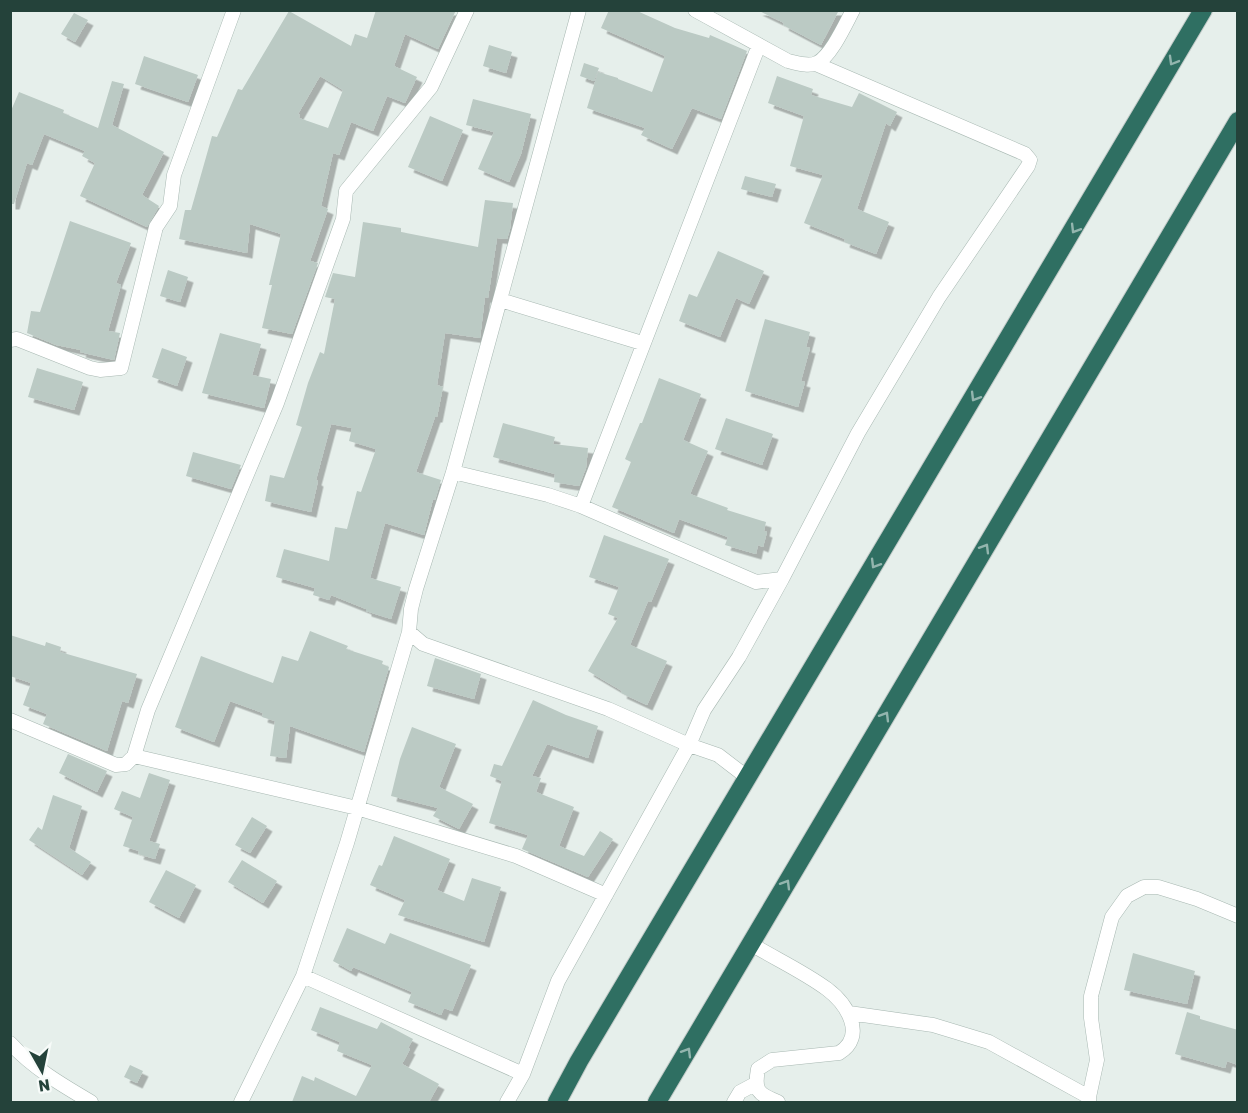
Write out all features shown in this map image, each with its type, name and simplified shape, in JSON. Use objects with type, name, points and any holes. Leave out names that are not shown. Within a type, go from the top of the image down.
[{"type":"highway","points":[[556,1102],[1203,10]]},
{"type":"highway","points":[[657,1102],[1238,121]]},
{"type":"street","points":[[10,340],[17,339],[90,368],[100,370],[121,368],[156,227],[170,206],[174,175],[234,10]]},
{"type":"street","points":[[10,720],[116,765],[126,764],[134,756],[148,710],[278,403],[343,219],[346,191],[431,87],[467,10]]},
{"type":"street","points":[[241,1102],[303,976],[357,808],[409,632],[416,589],[453,472],[579,10]]},
{"type":"street","points":[[507,1102],[523,1074],[558,981],[688,745],[704,710],[739,657],[767,607],[858,433],[939,297],[1030,160],[1025,154],[816,64],[803,65],[789,61],[695,10]]},
{"type":"street","points":[[816,64],[826,55],[853,10]]},
{"type":"street","points":[[581,506],[642,343],[683,244],[759,45]]},
{"type":"street","points":[[500,300],[642,343]]},
{"type":"street","points":[[453,472],[548,495],[581,506],[756,582],[782,579]]},
{"type":"street","points":[[756,582],[767,607]]},
{"type":"street","points":[[409,632],[423,644],[608,709],[688,745],[718,755],[748,778]]},
{"type":"street","points":[[134,756],[357,808],[516,856],[606,895]]},
{"type":"street","points":[[849,1013],[933,1025],[989,1042],[1089,1100],[1097,1059],[1090,1018],[1090,996],[1112,917],[1127,896],[1144,886],[1158,887],[1197,899],[1238,916]]},
{"type":"street","points":[[751,944],[828,990],[849,1013],[854,1034],[848,1047],[839,1053],[772,1060],[758,1069],[755,1084],[762,1096],[778,1102]]},
{"type":"street","points":[[303,976],[523,1074]]},
{"type":"street","points":[[10,1043],[31,1063],[90,1102]]},
{"type":"street","points":[[734,1102],[740,1092],[755,1084]]},
{"type":"building","points":[[376,10],[456,10],[438,49],[405,34],[394,66],[417,77],[405,103],[387,96],[373,131],[351,122],[339,155],[333,153],[321,206],[328,209],[310,261],[318,263],[292,334],[262,328],[281,234],[250,224],[247,253],[179,239],[185,210],[191,210],[212,136],[217,137],[238,89],[242,90],[289,11],[351,46],[355,34],[367,38]],"holes":[[[320,76],[343,90],[328,128],[299,118],[298,114]]]},
{"type":"building","points":[[609,10],[635,10],[675,28],[709,38],[710,35],[747,51],[721,119],[692,108],[672,149],[641,135],[645,128],[587,108],[598,72],[652,92],[665,56],[601,28]]},
{"type":"building","points":[[757,10],[839,10],[821,45]]},
{"type":"building","points":[[74,13],[88,20],[75,42],[61,34]]},
{"type":"building","points":[[489,45],[512,52],[506,73],[483,66]]},
{"type":"building","points":[[144,56],[198,75],[188,102],[135,84]]},
{"type":"building","points":[[584,63],[599,68],[594,81],[580,76]]},
{"type":"building","points":[[777,76],[813,89],[811,95],[852,107],[859,93],[897,112],[890,126],[886,123],[857,209],[889,222],[876,254],[804,223],[823,175],[790,166],[804,116],[768,103]]},
{"type":"building","points":[[112,81],[124,84],[112,125],[164,152],[142,195],[159,206],[147,227],[80,196],[95,163],[82,156],[85,151],[44,134],[32,165],[27,163],[14,204],[10,204],[10,113],[19,92],[64,110],[63,113],[98,128]]},
{"type":"building","points":[[473,99],[531,114],[521,154],[509,182],[478,169],[494,132],[466,125]]},
{"type":"building","points":[[430,116],[463,130],[442,181],[408,167]]},
{"type":"building","points":[[745,176],[776,184],[772,197],[741,189]]},
{"type":"building","points":[[485,200],[513,203],[510,229],[507,239],[497,238],[488,298],[485,297],[480,338],[445,333],[437,385],[443,387],[437,417],[435,417],[416,472],[441,480],[435,500],[433,499],[424,535],[385,523],[370,578],[401,587],[391,619],[366,611],[366,609],[331,595],[329,600],[313,595],[315,588],[276,577],[284,549],[329,561],[335,527],[347,529],[357,491],[361,492],[376,449],[349,441],[352,428],[331,424],[316,480],[318,481],[311,512],[265,501],[270,475],[284,478],[302,427],[296,425],[308,383],[320,352],[324,354],[335,299],[325,297],[333,273],[355,277],[363,222],[401,228],[401,232],[478,247]]},
{"type":"building","points":[[70,221],[131,243],[116,283],[121,285],[108,331],[120,333],[114,360],[56,345],[27,333],[31,311],[40,312]]},
{"type":"building","points":[[718,251],[764,271],[749,304],[736,298],[720,337],[679,321],[689,294],[697,297]]},
{"type":"building","points":[[168,270],[188,277],[180,302],[160,296]]},
{"type":"building","points":[[765,319],[810,332],[806,347],[810,348],[801,381],[805,382],[798,407],[745,391]]},
{"type":"building","points":[[220,333],[261,344],[252,375],[271,379],[264,408],[202,393]]},
{"type":"building","points":[[162,348],[187,357],[177,386],[152,377]]},
{"type":"building","points":[[37,368],[83,382],[74,410],[28,397]]},
{"type":"building","points":[[659,378],[701,394],[683,440],[708,451],[690,494],[728,508],[727,510],[766,522],[764,531],[767,532],[763,547],[758,545],[756,554],[725,545],[728,537],[679,519],[674,533],[612,507],[631,462],[625,459]]},
{"type":"building","points":[[726,418],[773,434],[762,465],[715,449]]},
{"type":"building","points":[[503,423],[555,437],[553,444],[588,448],[586,468],[579,486],[554,482],[555,474],[493,457]]},
{"type":"building","points":[[193,452],[241,465],[231,489],[186,476]]},
{"type":"building","points":[[604,535],[669,559],[630,645],[667,661],[647,705],[621,693],[622,691],[588,671],[618,618],[608,614],[619,587],[589,577]]},
{"type":"building","points":[[310,631],[348,646],[346,649],[383,661],[382,664],[389,667],[364,752],[290,726],[286,758],[270,756],[275,721],[262,717],[263,713],[230,701],[214,742],[175,727],[201,656],[273,683],[282,656],[298,661]]},
{"type":"building","points":[[10,635],[45,646],[46,642],[61,647],[60,652],[137,674],[128,703],[122,701],[107,751],[43,724],[47,714],[23,705],[31,683],[10,676]]},
{"type":"building","points":[[435,658],[481,674],[474,699],[427,686]]},
{"type":"building","points":[[533,700],[598,726],[588,758],[547,744],[532,776],[541,778],[536,792],[574,807],[559,846],[584,856],[600,831],[613,839],[588,877],[522,849],[528,835],[489,823],[502,781],[490,776],[494,764],[502,766]]},
{"type":"building","points":[[412,727],[456,744],[439,787],[473,804],[459,829],[433,816],[438,808],[391,796],[400,759]]},
{"type":"building","points":[[68,754],[107,771],[97,792],[59,773]]},
{"type":"building","points":[[149,773],[170,780],[149,841],[160,844],[155,859],[123,846],[133,817],[114,809],[122,791],[140,798]]},
{"type":"building","points":[[53,795],[82,806],[69,848],[91,862],[82,875],[29,840],[38,827],[42,830]]},
{"type":"building","points":[[252,817],[267,826],[250,853],[235,845]]},
{"type":"building","points":[[394,836],[450,859],[437,890],[464,901],[472,878],[501,887],[484,942],[398,915],[405,900],[370,885],[379,865],[382,866]]},
{"type":"building","points":[[242,860],[277,881],[263,903],[228,882]]},
{"type":"building","points":[[166,870],[196,885],[179,918],[149,902]]},
{"type":"building","points":[[347,928],[385,944],[390,933],[471,965],[452,1011],[444,1008],[441,1015],[408,1002],[412,992],[353,967],[351,971],[333,961]]},
{"type":"building","points":[[1133,953],[1195,971],[1187,1004],[1124,990]]},
{"type":"building","points":[[320,1007],[377,1029],[381,1022],[413,1039],[402,1064],[439,1084],[429,1102],[292,1102],[302,1076],[314,1081],[315,1077],[356,1096],[372,1065],[337,1051],[340,1042],[311,1030]]},
{"type":"building","points":[[1187,1012],[1200,1016],[1200,1019],[1238,1030],[1238,1065],[1227,1061],[1225,1068],[1175,1054]]},
{"type":"building","points":[[130,1065],[143,1071],[137,1083],[124,1077]]}]
